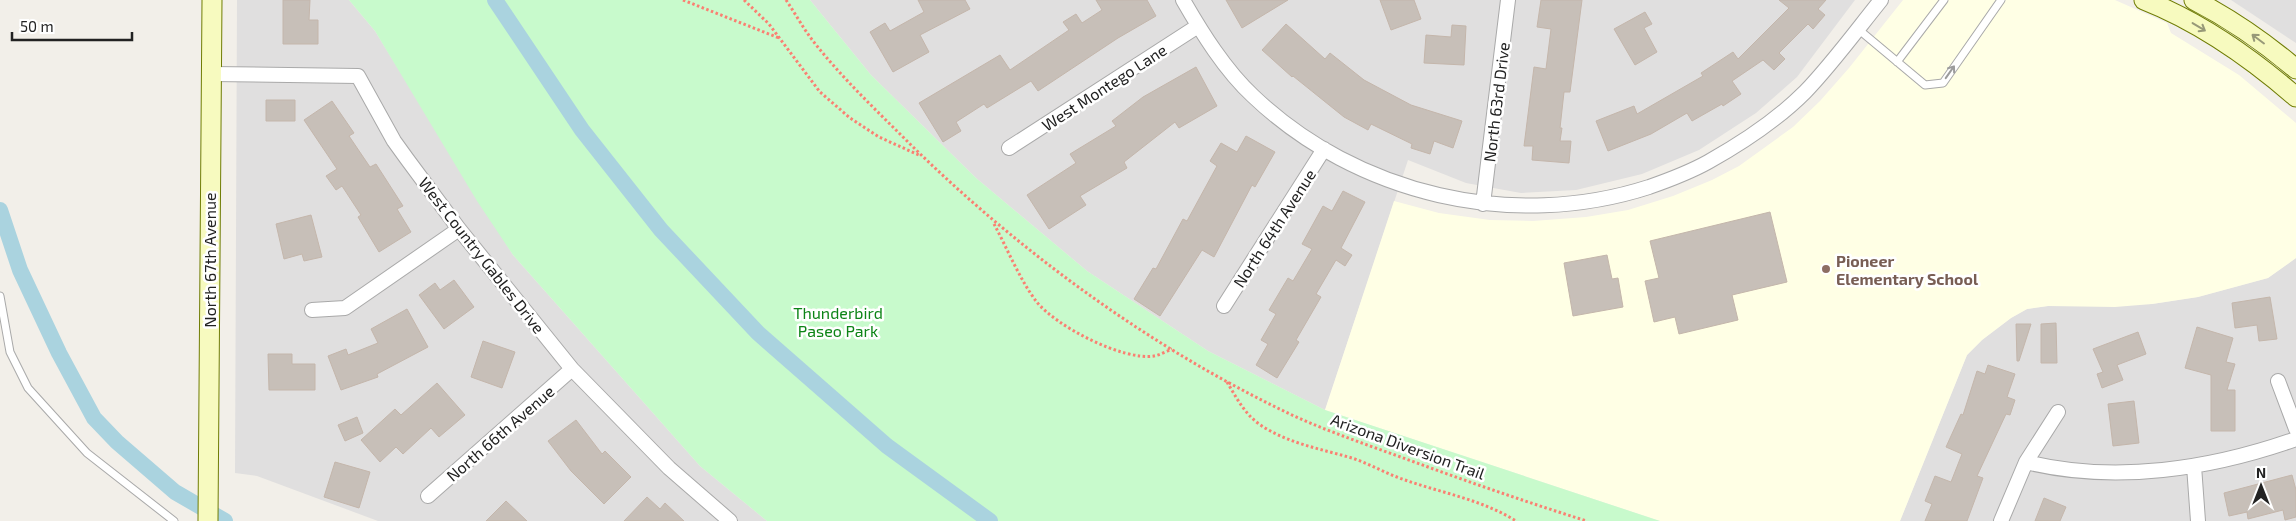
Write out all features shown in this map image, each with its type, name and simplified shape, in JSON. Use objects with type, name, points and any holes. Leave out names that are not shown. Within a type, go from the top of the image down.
[{"type":"main road","name":"North 67th Avenue","points":[[208,521],[212,0]]},
{"type":"main road","points":[[2194,0],[2254,36],[2296,69]]},
{"type":"main road","points":[[2152,2],[2179,16],[2247,58],[2296,97]]},
{"type":"street","points":[[1183,0],[1198,26],[1252,96],[1340,159],[1401,185],[1483,204],[1514,206],[1561,205],[1600,200],[1667,181],[1706,163],[1746,139],[1805,92],[1881,0]]},
{"type":"street","name":"North 63rd Drive","points":[[1483,204],[1508,0]]},
{"type":"street","name":"West Montego Lane","points":[[1009,148],[1198,26]]},
{"type":"street","name":"West Country Gables Drive","points":[[211,74],[358,76],[394,141],[459,229],[572,369],[669,468],[730,521]]},
{"type":"street","name":"North 64th Avenue","points":[[1224,306],[1324,149]]},
{"type":"street","points":[[312,310],[344,308],[459,229]]},
{"type":"street","name":"North 66th Avenue","points":[[428,496],[572,369]]},
{"type":"street","points":[[2278,381],[2296,429]]},
{"type":"street","points":[[2001,521],[2026,462],[2058,412]]},
{"type":"street","points":[[2026,462],[2058,470],[2099,472],[2157,470],[2194,466],[2262,451],[2296,438]]},
{"type":"street","points":[[2194,466],[2198,521]]},
{"type":"lane","points":[[1897,62],[1944,0]]},
{"type":"lane","points":[[1858,29],[1925,85],[1943,83],[2001,0]]},
{"type":"lane","points":[[0,296],[10,352],[28,388],[87,453],[174,521]]},
{"type":"path","points":[[683,0],[780,38]]},
{"type":"path","name":"Arizona Diversion Trail","points":[[744,0],[769,24],[820,92],[850,118],[879,137],[924,157]]},
{"type":"path","name":"Arizona Diversion Trail","points":[[786,0],[813,40],[842,75],[924,157],[993,221],[1072,283],[1172,349],[1226,381],[1292,415],[1339,435],[1509,496],[1587,521]]},
{"type":"path","name":"Arizona Diversion Trail","points":[[993,221],[1037,302],[1064,324],[1102,346],[1128,353],[1154,356],[1172,349]]},
{"type":"path","name":"Arizona Diversion Trail","points":[[1226,381],[1241,407],[1259,424],[1288,440],[1362,461],[1398,478],[1447,495],[1476,502],[1503,513],[1516,521]]},
{"type":"shaded area","points":[[237,0],[349,0],[375,31],[513,255],[700,466],[767,521],[378,521],[257,476],[235,473]]},
{"type":"shaded area","points":[[810,0],[1855,0],[1797,77],[1756,113],[1699,150],[1642,174],[1576,190],[1521,193],[1466,183],[1408,160],[1325,410],[1208,351],[1087,271],[976,178],[871,75]]},
{"type":"shaded area","name":"Pioneer Elementary School","points":[[1903,0],[2115,0],[2167,23],[2171,33],[2239,75],[2296,123],[2296,258],[2268,278],[2198,297],[2115,307],[2048,306],[2027,309],[2011,318],[1982,340],[1967,355],[1900,521],[1660,521],[1325,410],[1394,201],[1439,213],[1490,220],[1533,221],[1586,217],[1628,210],[1673,196],[1712,180],[1739,166],[1793,127],[1820,101],[1849,68]]},
{"type":"shaded area","points":[[2231,0],[2296,0],[2296,43]]},
{"type":"shaded area","points":[[2296,258],[2296,521],[1900,521],[1967,355],[1982,340],[2011,318],[2027,309],[2048,306],[2152,304],[2198,297],[2268,278]]},
{"type":"green space","name":"Thunderbird Paseo Park","points":[[349,0],[810,0],[871,75],[976,178],[1087,271],[1208,351],[1325,410],[1660,521],[767,521],[700,466],[513,255],[477,201],[375,31]]},
{"type":"building","points":[[283,0],[310,0],[309,20],[318,20],[318,44],[283,44]]},
{"type":"building","points":[[918,0],[965,0],[970,9],[920,35],[929,52],[893,72],[870,32],[885,23],[890,31],[924,12]]},
{"type":"building","points":[[1096,0],[1147,0],[1156,16],[1118,38],[1038,91],[1031,81],[987,108],[984,104],[956,122],[961,131],[943,142],[919,103],[1000,55],[1010,70],[1069,30],[1063,22],[1076,14],[1082,23],[1102,10]]},
{"type":"building","points":[[1226,0],[1288,0],[1242,28]]},
{"type":"building","points":[[1380,0],[1414,0],[1421,19],[1391,30]]},
{"type":"building","points":[[1541,0],[1582,0],[1570,92],[1564,92],[1560,128],[1562,128],[1560,141],[1571,141],[1569,163],[1532,160],[1533,146],[1524,146],[1534,67],[1546,69],[1551,29],[1537,27]]},
{"type":"building","points":[[1779,0],[1826,0],[1818,9],[1825,15],[1813,29],[1808,24],[1779,53],[1785,59],[1774,70],[1763,60],[1732,81],[1741,94],[1723,106],[1722,104],[1692,121],[1687,113],[1651,134],[1608,151],[1596,121],[1634,106],[1637,114],[1703,76],[1701,73],[1733,52],[1738,59],[1789,8]]},
{"type":"building","points":[[1645,12],[1652,24],[1644,28],[1657,52],[1635,65],[1614,29]]},
{"type":"building","points":[[1286,24],[1325,59],[1330,53],[1364,80],[1411,105],[1462,121],[1453,148],[1434,141],[1430,154],[1411,148],[1412,144],[1371,124],[1368,130],[1344,117],[1292,77],[1262,50]]},
{"type":"building","points":[[1452,25],[1466,26],[1464,65],[1424,63],[1426,35],[1451,37]]},
{"type":"building","points":[[1196,67],[1217,106],[1179,128],[1175,122],[1124,162],[1127,168],[1080,196],[1086,205],[1049,229],[1027,195],[1076,163],[1070,154],[1116,126],[1112,121],[1143,97]]},
{"type":"building","points":[[266,100],[295,100],[295,121],[266,121]]},
{"type":"building","points":[[332,101],[354,133],[349,136],[370,167],[376,164],[403,206],[397,209],[411,232],[379,252],[358,217],[361,215],[342,186],[336,190],[326,176],[337,169],[304,120]]},
{"type":"building","points":[[1246,136],[1275,152],[1255,187],[1252,185],[1214,257],[1202,250],[1160,316],[1134,299],[1153,268],[1156,269],[1183,219],[1187,221],[1217,166],[1210,161],[1221,143],[1237,152]]},
{"type":"building","points":[[1343,191],[1365,202],[1341,248],[1352,255],[1345,266],[1336,260],[1316,294],[1321,297],[1296,340],[1299,342],[1277,378],[1256,365],[1268,344],[1261,340],[1276,314],[1269,310],[1288,278],[1293,281],[1312,249],[1302,244],[1323,206],[1332,211]]},
{"type":"building","points":[[1770,212],[1787,282],[1732,295],[1738,320],[1679,334],[1675,317],[1654,322],[1645,281],[1659,278],[1650,241]]},
{"type":"building","points":[[311,215],[322,257],[304,261],[302,254],[284,259],[276,224]]},
{"type":"building","points":[[1607,255],[1612,279],[1618,278],[1623,307],[1573,316],[1564,263]]},
{"type":"building","points":[[454,280],[474,307],[444,329],[419,295],[435,283],[440,290]]},
{"type":"building","points":[[2270,297],[2277,339],[2259,341],[2257,325],[2235,328],[2232,303]]},
{"type":"building","points":[[407,309],[428,347],[377,374],[378,377],[341,390],[328,356],[346,349],[348,355],[378,343],[371,329]]},
{"type":"building","points":[[2056,323],[2057,363],[2041,363],[2041,324]]},
{"type":"building","points":[[2016,324],[2031,324],[2019,361],[2017,361]]},
{"type":"building","points":[[2197,327],[2233,338],[2226,362],[2235,364],[2227,390],[2235,390],[2235,431],[2211,431],[2211,375],[2185,368]]},
{"type":"building","points":[[2138,332],[2146,354],[2117,365],[2123,380],[2102,388],[2097,374],[2103,372],[2093,349]]},
{"type":"building","points":[[483,341],[515,352],[502,388],[471,377]]},
{"type":"building","points":[[268,354],[292,354],[292,364],[315,364],[315,390],[269,390]]},
{"type":"building","points":[[1988,365],[2015,374],[2007,397],[2015,400],[2010,415],[2006,414],[1977,476],[1983,478],[1967,521],[1925,521],[1932,504],[1925,501],[1935,476],[1951,482],[1962,454],[1946,447],[1961,414],[1963,415],[1977,371],[1985,374]]},
{"type":"building","points":[[437,383],[465,415],[439,437],[431,428],[403,454],[396,447],[380,462],[361,440],[395,409],[401,415]]},
{"type":"building","points":[[2134,401],[2139,443],[2113,446],[2108,404]]},
{"type":"building","points":[[357,417],[363,433],[345,441],[338,425]]},
{"type":"building","points":[[576,420],[602,454],[605,451],[631,477],[604,504],[571,471],[548,441]]},
{"type":"building","points":[[335,462],[370,472],[359,508],[324,497]]},
{"type":"building","points":[[2292,475],[2296,490],[2296,517],[2285,520],[2283,510],[2248,519],[2247,512],[2229,516],[2224,493]]},
{"type":"building","points":[[647,497],[660,509],[665,503],[684,521],[624,521]]},
{"type":"building","points":[[2044,498],[2066,507],[2060,521],[2035,521]]},
{"type":"building","points":[[506,501],[527,521],[486,521]]},
{"type":"waterway","points":[[495,0],[582,130],[661,230],[758,333],[887,446],[990,521]]},
{"type":"waterway","points":[[0,210],[20,270],[59,353],[94,418],[117,442],[175,492],[225,521]]},
{"type":"place","name":"Pioneer Elementary School","points":[[1826,269]]}]
